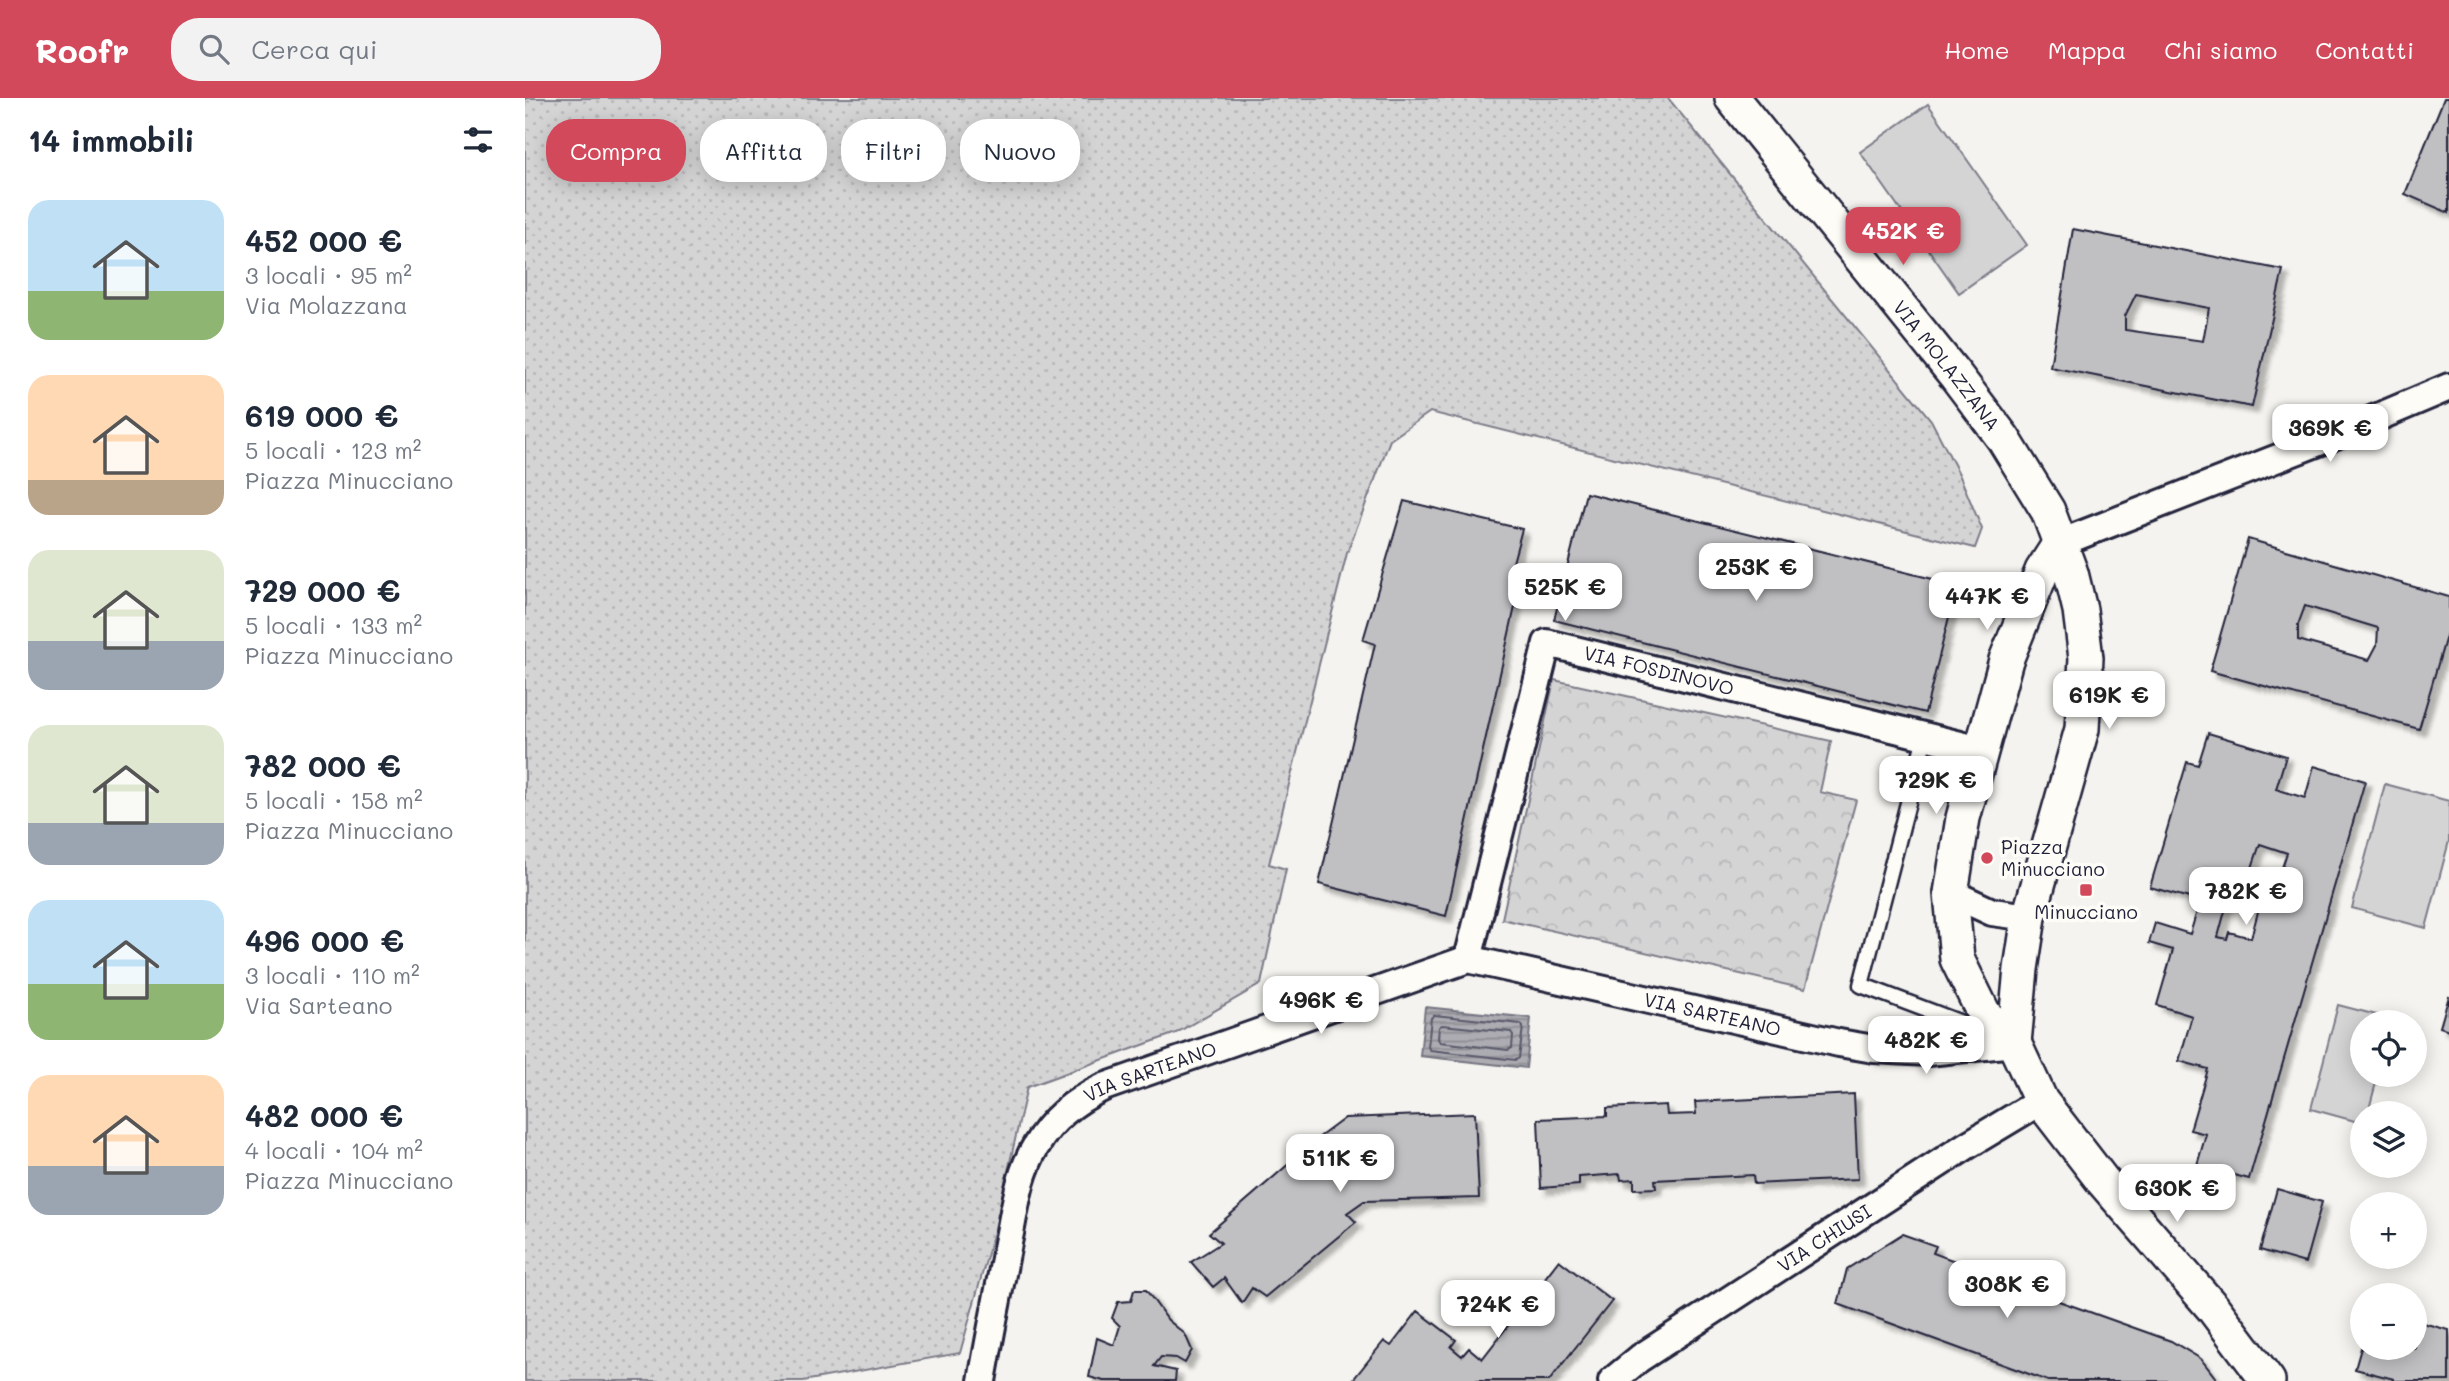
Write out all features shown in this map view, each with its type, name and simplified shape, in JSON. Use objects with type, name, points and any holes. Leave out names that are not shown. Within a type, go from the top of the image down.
[{"type":"street","name":"VIA MOLAZZANA","points":[[1732,98],[2003,438],[2048,511],[2060,543]]},
{"type":"street","points":[[2268,1381],[2213,1308],[2102,1180],[2041,1101],[2014,1043],[1984,1014],[1962,973],[1955,950],[1951,893],[1963,818],[2017,629],[2042,572],[2060,543],[2336,436],[2449,387]]},
{"type":"street","points":[[2014,1043],[2029,917],[2075,756],[2084,706],[2086,658],[2080,610],[2060,543]]},
{"type":"street","name":"VIA FOSDINOVO","points":[[1468,959],[1547,643],[1925,737]]},
{"type":"street","points":[[1925,737],[1981,750]]},
{"type":"street","points":[[1951,893],[1992,912],[2029,917]]},
{"type":"street","name":"VIA SARTEANO","points":[[982,1381],[1020,1184],[1035,1146],[1066,1110],[1104,1087],[1468,959],[1874,1049],[1928,1052],[2014,1043]]},
{"type":"street","name":"VIA CHIUSI","points":[[1612,1381],[1652,1350],[1966,1146],[2041,1101]]},
{"type":"lane","points":[[1925,737],[1861,985],[2014,1043]]},
{"type":"green space","points":[[525,98],[1668,98],[1931,420],[1959,474],[1982,529],[1975,548],[1430,412],[1390,440],[1347,553],[1269,864],[1286,869],[1261,984],[1176,1033],[1027,1087],[995,1228],[960,1353],[803,1381],[525,1381]]},
{"type":"green space","points":[[1928,104],[2027,245],[1959,293],[1860,152]]},
{"type":"green space","points":[[1554,680],[1831,741],[1820,792],[1856,800],[1805,989],[1502,919]]},
{"type":"green space","points":[[2385,784],[2449,801],[2449,841],[2426,928],[2352,908]]},
{"type":"green space","points":[[2338,1005],[2357,1010],[2350,1010],[2350,1087],[2375,1087],[2371,1101],[2350,1101],[2350,1120],[2311,1109]]},
{"type":"water","points":[[1425,1007],[1531,1018],[1526,1068],[1420,1056]]},
{"type":"building","points":[[2444,98],[2449,98],[2449,213],[2405,194]]},
{"type":"building","points":[[2073,229],[2283,270],[2252,407],[2050,367]],"holes":[[[2136,294],[2209,308],[2203,341],[2125,330],[2125,316]]]},
{"type":"building","points":[[1586,493],[1957,585],[1925,713],[1554,620]]},
{"type":"building","points":[[1404,501],[1522,529],[1511,570],[1523,571],[1446,916],[1319,884],[1375,644],[1363,640]]},
{"type":"building","points":[[2248,539],[2449,597],[2449,626],[2419,729],[2210,671]],"holes":[[[2305,606],[2378,628],[2377,645],[2369,660],[2298,640],[2298,625]]]},
{"type":"building","points":[[2208,733],[2286,756],[2276,789],[2305,798],[2314,766],[2365,781],[2249,1179],[2197,1165],[2206,1134],[2190,1130],[2208,1069],[2179,1061],[2192,1016],[2157,1005],[2173,950],[2149,943],[2155,923],[2190,934],[2200,901],[2150,887],[2187,762],[2198,765]],"holes":[[[2260,844],[2287,853],[2276,885],[2263,880],[2261,888],[2247,883]],[[2229,896],[2260,904],[2251,938],[2229,932],[2227,939],[2218,937]]]},
{"type":"building","points":[[2449,996],[2449,1030],[2440,1027]]},
{"type":"building","points":[[1854,1094],[1858,1179],[1754,1184],[1753,1175],[1655,1180],[1656,1188],[1634,1189],[1634,1179],[1621,1180],[1620,1174],[1579,1177],[1579,1185],[1541,1188],[1538,1119],[1607,1116],[1607,1108],[1666,1105],[1667,1115],[1696,1114],[1695,1102]]},
{"type":"building","points":[[1475,1113],[1479,1198],[1364,1201],[1347,1213],[1356,1222],[1265,1297],[1252,1288],[1242,1303],[1224,1278],[1213,1287],[1191,1262],[1221,1243],[1209,1233],[1299,1155],[1305,1165],[1325,1151],[1314,1141],[1345,1118]]},
{"type":"building","points":[[2277,1189],[2322,1202],[2305,1263],[2260,1250]]},
{"type":"building","points":[[1902,1234],[1936,1246],[1933,1253],[1985,1272],[1986,1261],[2029,1280],[2028,1290],[2171,1341],[2201,1359],[2218,1381],[2048,1381],[1838,1304],[1847,1269]]},
{"type":"building","points":[[1559,1260],[1612,1301],[1549,1381],[1352,1381],[1384,1341],[1391,1346],[1418,1311],[1456,1340],[1451,1347],[1462,1356],[1469,1348],[1482,1359]]},
{"type":"building","points":[[1134,1290],[1146,1290],[1168,1320],[1185,1334],[1192,1350],[1185,1363],[1176,1358],[1161,1357],[1154,1366],[1176,1371],[1175,1381],[1104,1381],[1089,1377],[1097,1338],[1114,1345],[1120,1326],[1112,1318],[1118,1302],[1131,1301]]},
{"type":"building","points":[[2427,1324],[2449,1330],[2449,1381],[2394,1381],[2355,1369],[2358,1360],[2427,1360]]},
{"type":"place","name":"Piazza Minucciano","points":[[1987,858]]},
{"type":"place","name":"Minucciano","points":[[2086,890]]}]
